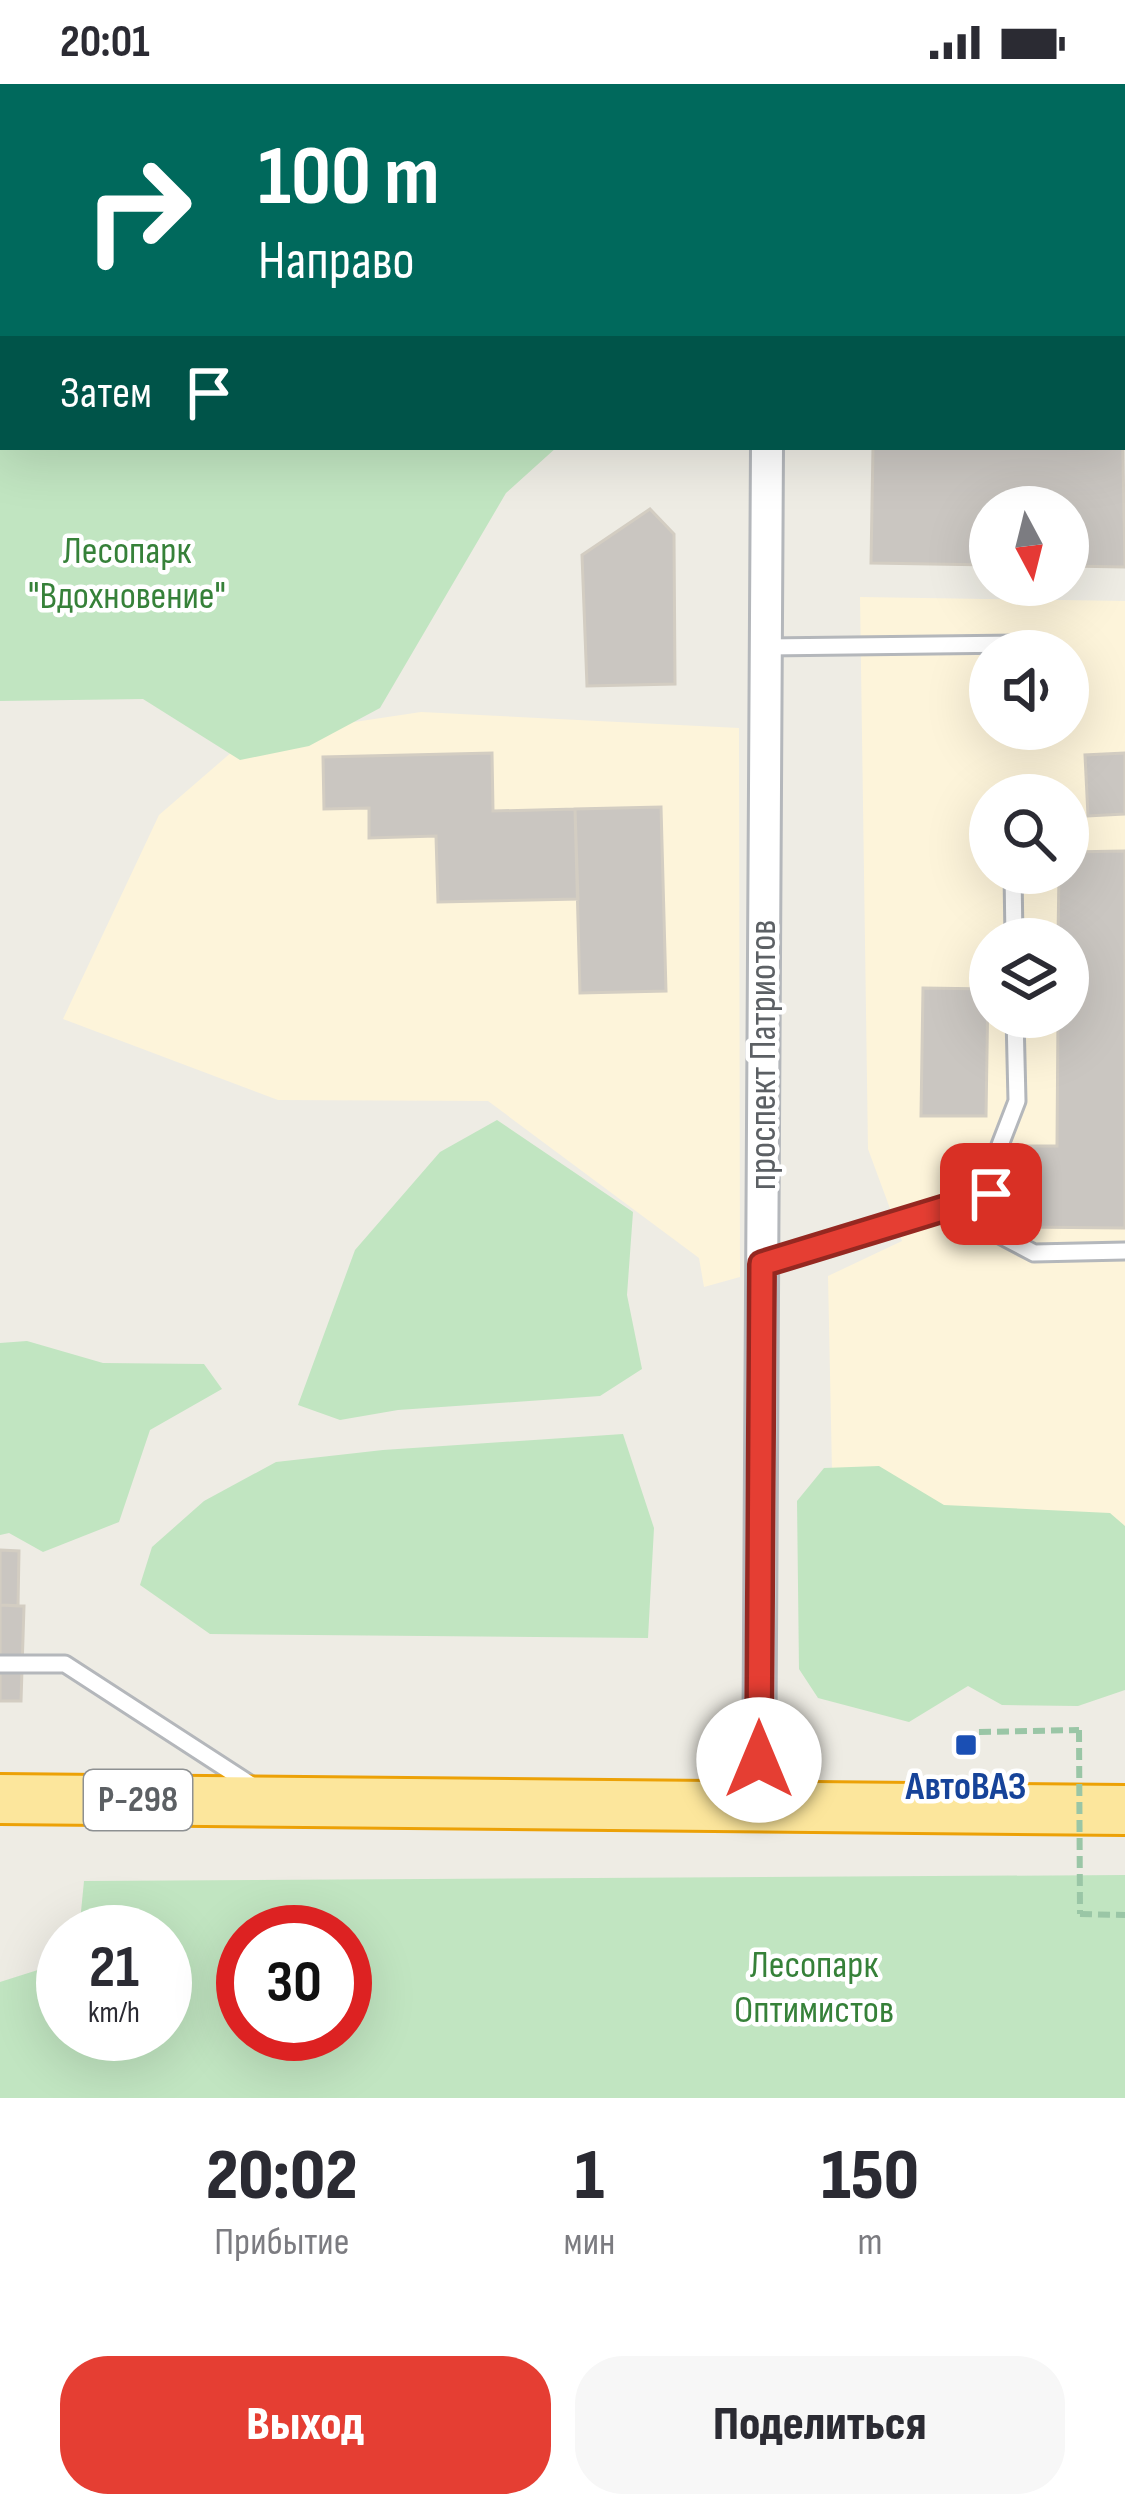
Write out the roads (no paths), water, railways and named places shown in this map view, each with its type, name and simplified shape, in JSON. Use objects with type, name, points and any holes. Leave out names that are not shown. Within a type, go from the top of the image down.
[{"type":"highway","name":"Р-298","points":[[0,1799],[1125,1810]]},
{"type":"street","name":"проспект Патриотов","points":[[759,1806],[767,450]]},
{"type":"lane","points":[[766,647],[969,645]]},
{"type":"lane","points":[[1016,1038],[1017,1101],[1000,1145],[991,1194],[995,1233],[1034,1253],[1125,1252]]},
{"type":"lane","points":[[762,1264],[991,1194]]},
{"type":"lane","points":[[0,1664],[65,1664],[276,1801]]},
{"type":"place","name":"АвтоВАЗ","points":[[966,1745]]},
{"type":"park label","name":"Лесопарк \"Вдохновение\"","points":[[127,574]]},
{"type":"park label","name":"Лесопарк Оптимистов","points":[[814,1988]]}]
